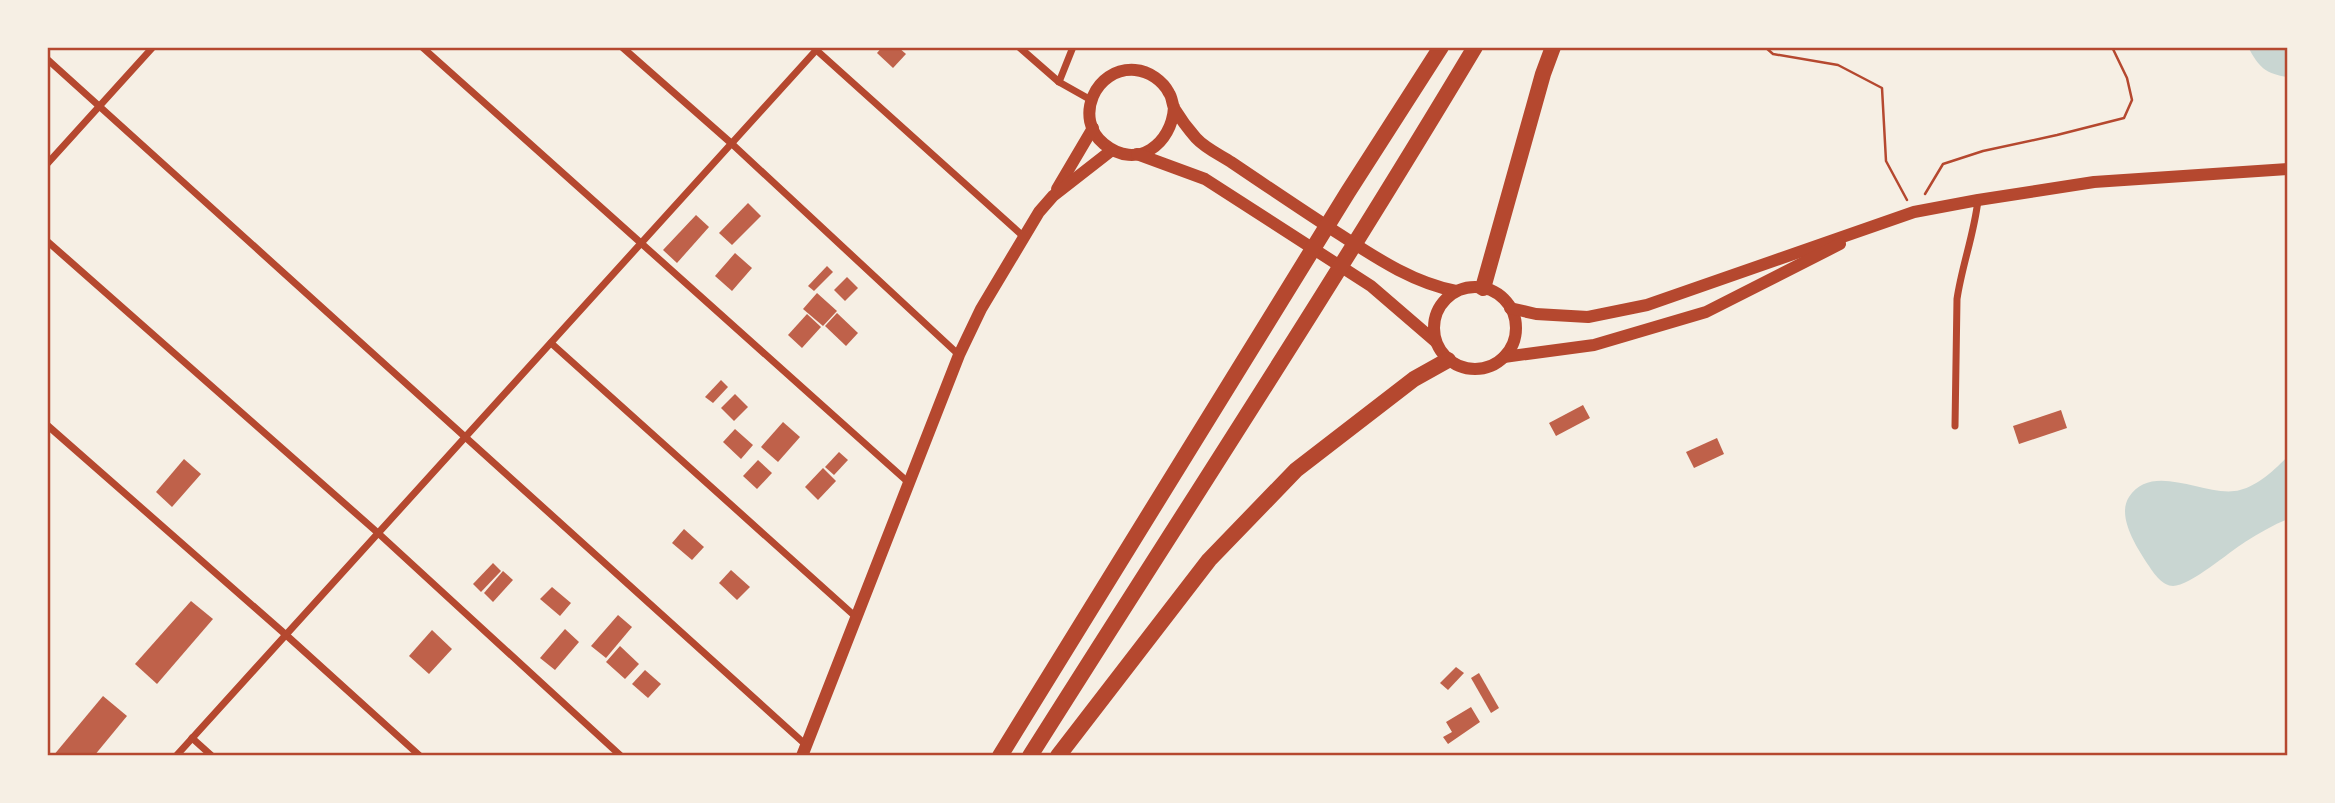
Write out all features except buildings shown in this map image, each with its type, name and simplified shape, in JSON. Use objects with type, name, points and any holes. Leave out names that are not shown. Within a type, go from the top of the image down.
[{"type":"main road","points":[[1000,756],[1348,192],[1441,47]]},
{"type":"main road","points":[[1030,756],[1378,210],[1475,47]]},
{"type":"main road","points":[[1483,288],[1542,74],[1553,47]]},
{"type":"main road","points":[[1058,756],[1209,560],[1296,470],[1414,379],[1448,360]]},
{"type":"street","points":[[47,164],[153,47]]},
{"type":"street","points":[[422,47],[910,484]]},
{"type":"street","points":[[622,47],[731,143],[959,355]]},
{"type":"street","points":[[1019,47],[1059,82],[1091,100]]},
{"type":"street","points":[[1059,82],[1073,47]]},
{"type":"street","points":[[176,756],[816,48],[1023,236]]},
{"type":"street","points":[[47,59],[804,751],[959,355],[981,309],[1023,236],[1053,195],[1093,128]]},
{"type":"street","points":[[1456,291],[1433,286],[1383,262],[1198,140],[1174,107],[1161,82],[1149,74],[1135,70],[1121,71],[1108,77],[1097,87],[1089,111],[1093,128],[1102,143],[1112,150],[1137,154],[1205,179],[1371,286],[1436,342],[1448,360],[1460,367],[1486,368],[1504,357],[1594,345],[1706,312],[1779,277],[1868,228]]},
{"type":"street","points":[[1137,154],[1149,151],[1168,134],[1174,107]]},
{"type":"street","points":[[1053,195],[1112,150]]},
{"type":"street","points":[[1510,308],[1536,314],[1588,317],[1647,305],[1914,212],[1978,200],[2094,182],[2288,169]]},
{"type":"street","points":[[1955,426],[1957,299],[1974,231],[1978,200]]},
{"type":"street","points":[[47,241],[378,533],[621,756]]},
{"type":"street","points":[[1436,342],[1434,324],[1437,311],[1445,300],[1456,291],[1469,287],[1483,288],[1496,293],[1510,308],[1516,327],[1514,341],[1504,357]]},
{"type":"street","points":[[551,343],[857,618]]},
{"type":"street","points":[[47,425],[419,756]]},
{"type":"street","points":[[192,738],[212,756]]},
{"type":"path","points":[[1765,47],[1773,54],[1838,65],[1882,88],[1886,161],[1914,212]]},
{"type":"path","points":[[1914,212],[1943,164],[1983,151],[2124,118],[2132,100],[2127,78],[2112,47]]},
{"type":"shaded area","points":[[2248,47],[2288,47],[2288,77],[2274,74],[2264,68]]},
{"type":"shaded area","points":[[2288,456],[2288,519],[2256,535],[2180,585],[2169,585],[2156,576],[2134,542],[2125,514],[2129,497],[2139,486],[2166,481],[2212,490],[2240,490],[2259,481]]}]
